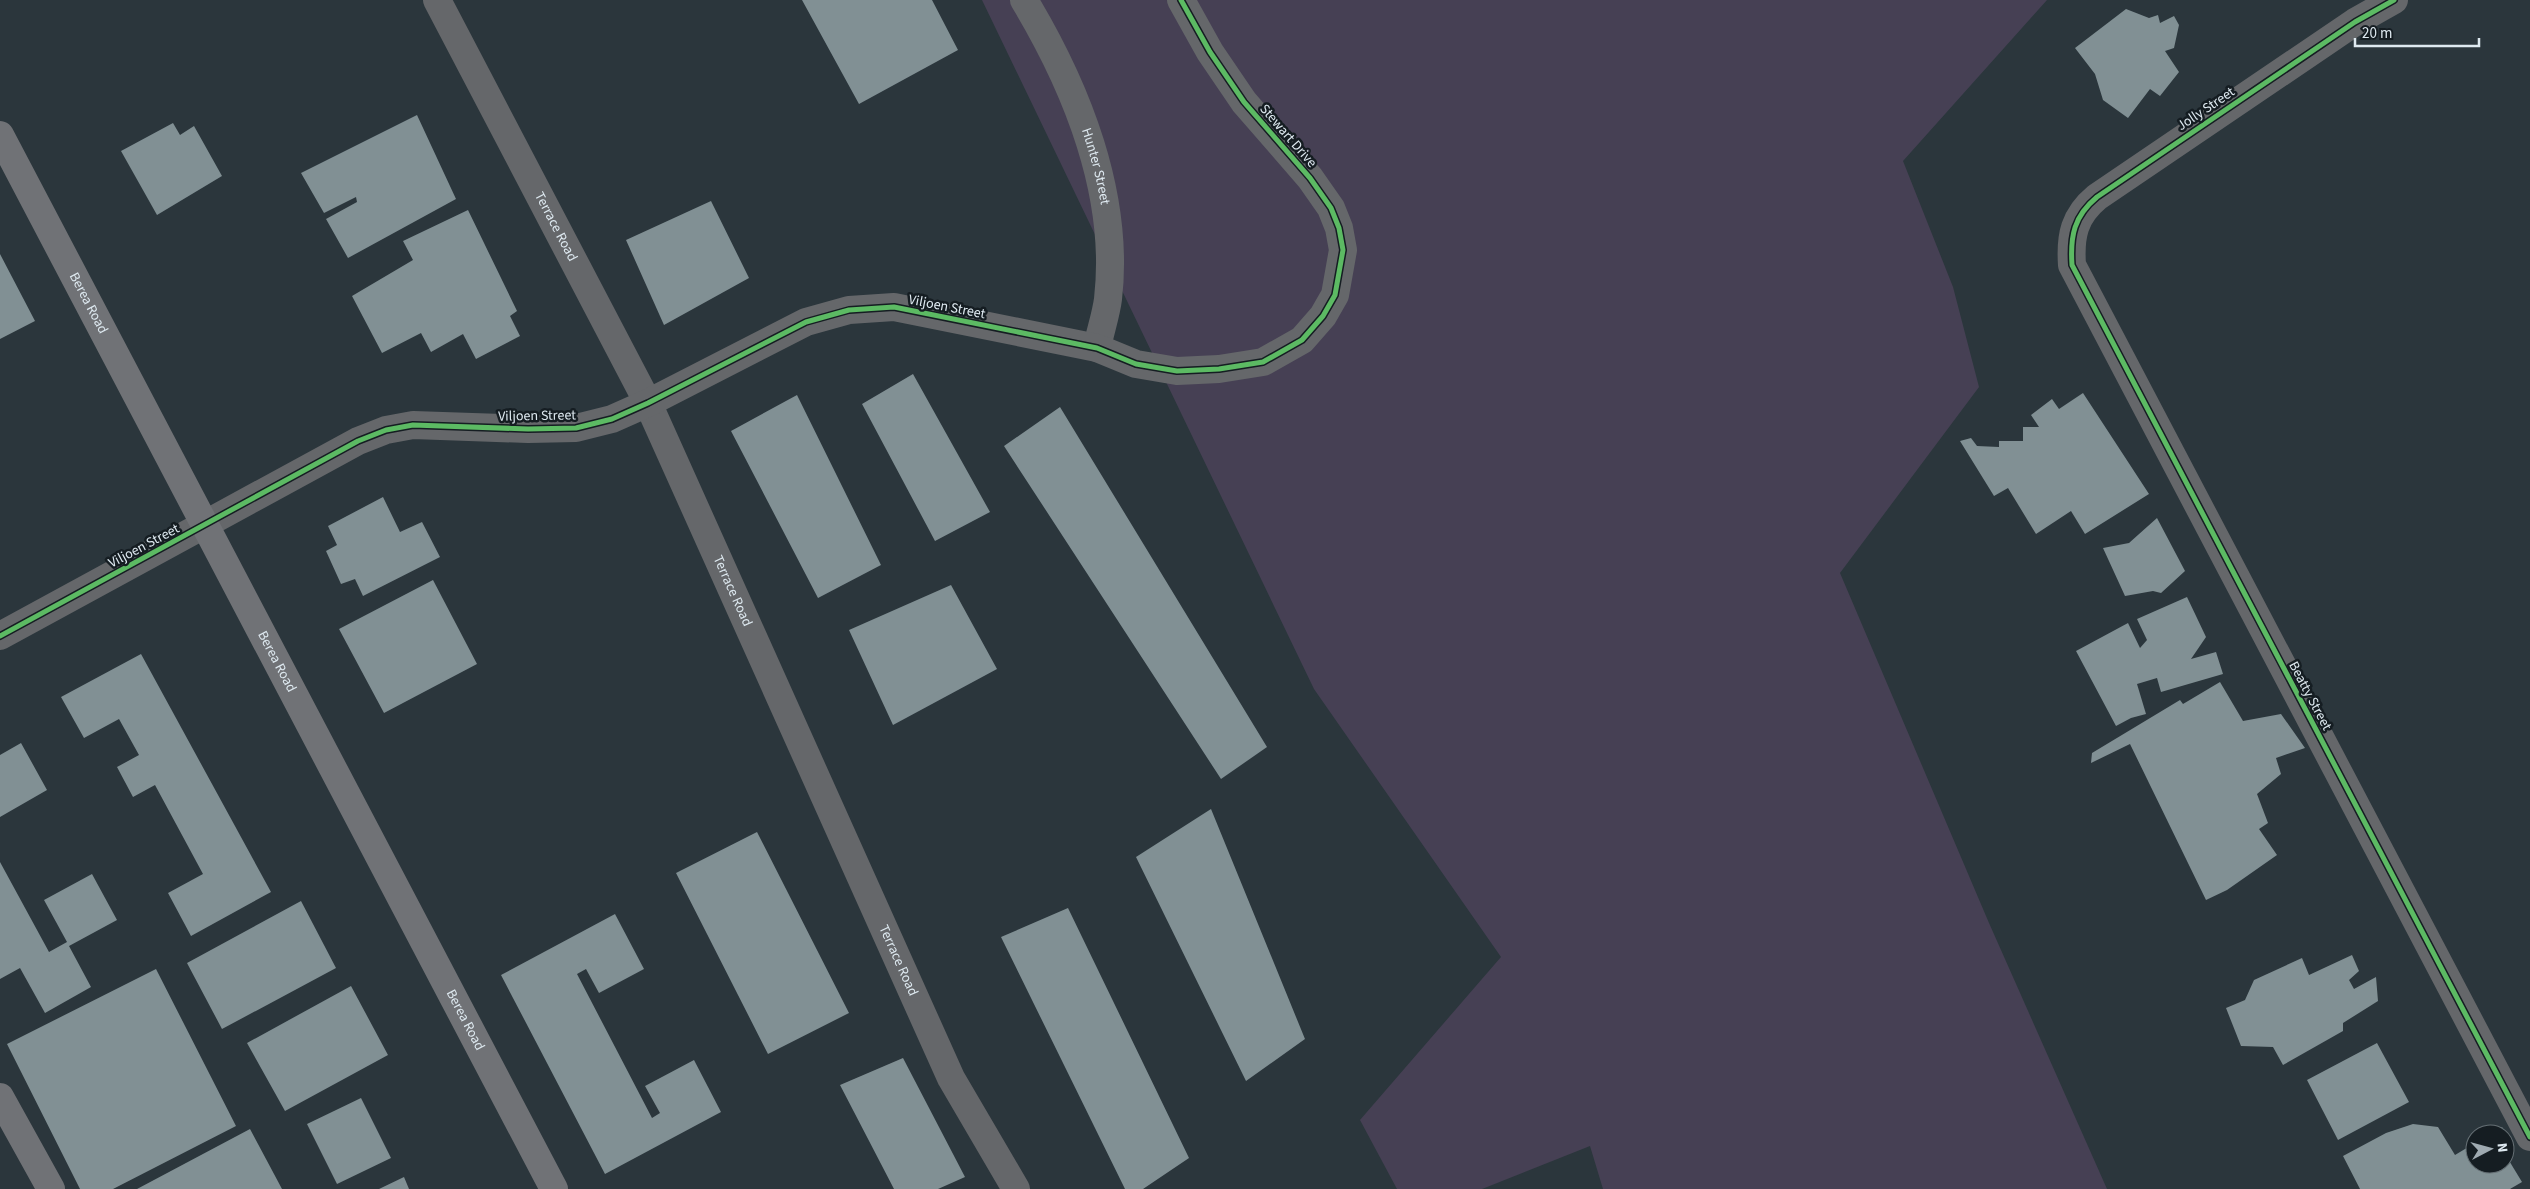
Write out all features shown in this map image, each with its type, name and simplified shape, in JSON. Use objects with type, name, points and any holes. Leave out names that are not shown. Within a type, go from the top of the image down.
[{"type":"street","name":"Terrace Road","points":[[437,0],[648,403],[951,1078],[1016,1189]]},
{"type":"street","name":"Hunter Street","points":[[1024,0],[1044,33],[1072,94],[1089,141],[1100,184],[1108,227],[1110,269],[1108,301],[1097,348]]},
{"type":"street","name":"Stewart Drive","points":[[1097,348],[1136,364],[1177,371],[1219,369],[1263,362],[1302,340],[1323,316],[1335,295],[1343,250],[1339,228],[1331,208],[1310,178],[1244,102],[1210,52],[1180,0]]},
{"type":"street","name":"Jolly Street","points":[[2072,265],[2071,248],[2078,218],[2084,207],[2097,196],[2356,22],[2394,0]]},
{"type":"street","name":"Berea Road","points":[[0,135],[554,1189]]},
{"type":"street","name":"Beatty Street","points":[[2072,265],[2530,1137]]},
{"type":"street","name":"Viljoen Street","points":[[0,636],[358,441],[386,430],[413,425],[528,429],[576,428],[612,419],[648,403],[806,322],[849,310],[894,308],[1097,348]]},
{"type":"street","points":[[0,1097],[50,1189]]},
{"type":"shaded area","points":[[982,0],[2047,0],[1903,161],[1953,287],[1979,387],[1840,573],[1989,923],[2107,1189],[1603,1189],[1590,1146],[1482,1189],[1397,1189],[1360,1120],[1501,957],[1314,689]]},
{"type":"building","points":[[802,0],[932,0],[958,50],[859,104]]},
{"type":"building","points":[[2126,9],[2149,18],[2158,15],[2160,23],[2174,16],[2179,25],[2174,48],[2165,51],[2179,72],[2160,96],[2150,89],[2128,118],[2103,100],[2095,74],[2075,48]]},
{"type":"building","points":[[417,115],[456,199],[348,258],[326,219],[357,202],[356,197],[324,213],[301,173]]},
{"type":"building","points":[[173,123],[180,135],[194,126],[222,176],[157,215],[121,151]]},
{"type":"building","points":[[711,201],[749,278],[664,325],[626,240]]},
{"type":"building","points":[[468,210],[517,311],[510,316],[520,336],[476,359],[463,334],[431,352],[421,333],[382,353],[352,296],[413,260],[403,241]]},
{"type":"building","points":[[0,254],[35,321],[0,339]]},
{"type":"building","points":[[913,374],[990,512],[935,541],[862,404]]},
{"type":"building","points":[[2083,393],[2149,494],[2085,534],[2071,511],[2036,534],[2008,488],[1994,496],[1960,441],[1971,438],[1977,446],[1999,447],[1999,441],[2023,441],[2023,427],[2039,427],[2031,415],[2052,399],[2059,409]]},
{"type":"building","points":[[797,395],[881,565],[818,598],[731,431]]},
{"type":"building","points":[[1060,407],[1267,747],[1221,779],[1004,446]]},
{"type":"building","points":[[383,497],[400,532],[422,522],[440,557],[363,596],[355,579],[341,584],[326,551],[337,545],[328,526]]},
{"type":"building","points":[[2157,518],[2185,571],[2161,593],[2153,591],[2125,596],[2103,548],[2129,543]]},
{"type":"building","points":[[433,580],[477,664],[384,713],[339,629]]},
{"type":"building","points":[[951,585],[997,669],[893,725],[849,630]]},
{"type":"building","points":[[2187,597],[2206,637],[2191,659],[2216,652],[2223,674],[2161,692],[2157,678],[2137,684],[2146,714],[2131,718],[2116,726],[2076,651],[2128,623],[2140,648],[2147,640],[2137,619]]},
{"type":"building","points":[[141,654],[271,892],[191,936],[168,893],[203,874],[155,785],[133,797],[117,767],[139,755],[119,719],[84,738],[61,697]]},
{"type":"building","points":[[2220,682],[2243,721],[2281,714],[2305,748],[2276,758],[2281,774],[2257,794],[2268,823],[2259,829],[2277,855],[2227,890],[2206,900],[2130,744],[2091,763],[2092,753],[2180,700],[2183,704]]},
{"type":"building","points":[[21,743],[47,790],[0,817],[0,755]]},
{"type":"building","points":[[1211,809],[1305,1039],[1246,1081],[1136,857]]},
{"type":"building","points":[[757,832],[849,1013],[768,1054],[676,873]]},
{"type":"building","points":[[0,862],[49,952],[67,942],[44,900],[92,874],[117,920],[69,946],[91,987],[45,1013],[20,968],[0,979]]},
{"type":"building","points":[[301,901],[336,968],[222,1029],[187,963]]},
{"type":"building","points":[[1068,908],[1189,1158],[1143,1189],[1125,1189],[1001,937]]},
{"type":"building","points":[[615,914],[644,969],[599,993],[586,969],[577,974],[652,1118],[660,1113],[645,1086],[694,1060],[721,1112],[605,1174],[501,975]]},
{"type":"building","points":[[2352,955],[2359,971],[2349,980],[2354,989],[2376,977],[2378,1001],[2343,1023],[2343,1031],[2283,1065],[2273,1047],[2241,1046],[2226,1008],[2245,1000],[2254,980],[2302,958],[2309,975]]},
{"type":"building","points":[[156,969],[236,1126],[113,1189],[80,1189],[7,1044]]},
{"type":"building","points":[[351,986],[388,1055],[285,1111],[247,1043]]},
{"type":"building","points":[[2377,1043],[2409,1102],[2338,1140],[2307,1080]]},
{"type":"building","points":[[903,1058],[965,1177],[938,1189],[894,1189],[840,1085]]},
{"type":"building","points":[[361,1098],[391,1158],[337,1184],[307,1124]]},
{"type":"building","points":[[2413,1124],[2438,1127],[2455,1155],[2465,1149],[2465,1174],[2515,1174],[2515,1170],[2522,1182],[2510,1189],[2360,1189],[2343,1156],[2386,1133]]},
{"type":"building","points":[[250,1129],[282,1189],[137,1189]]},
{"type":"building","points":[[404,1177],[409,1189],[379,1189]]},
{"type":"cycle path","points":[[0,636],[358,441],[386,430],[413,425],[528,429],[576,428],[612,419],[648,403],[806,322],[849,310],[894,307],[1097,348],[1136,364],[1177,371],[1219,369],[1263,362],[1302,340],[1323,316],[1335,295],[1343,250],[1339,228],[1331,208],[1310,178],[1244,102],[1210,52],[1181,0]]},
{"type":"cycle path","points":[[2394,0],[2355,22],[2097,197],[2083,212],[2075,227],[2072,245],[2072,265],[2530,1137]]}]
